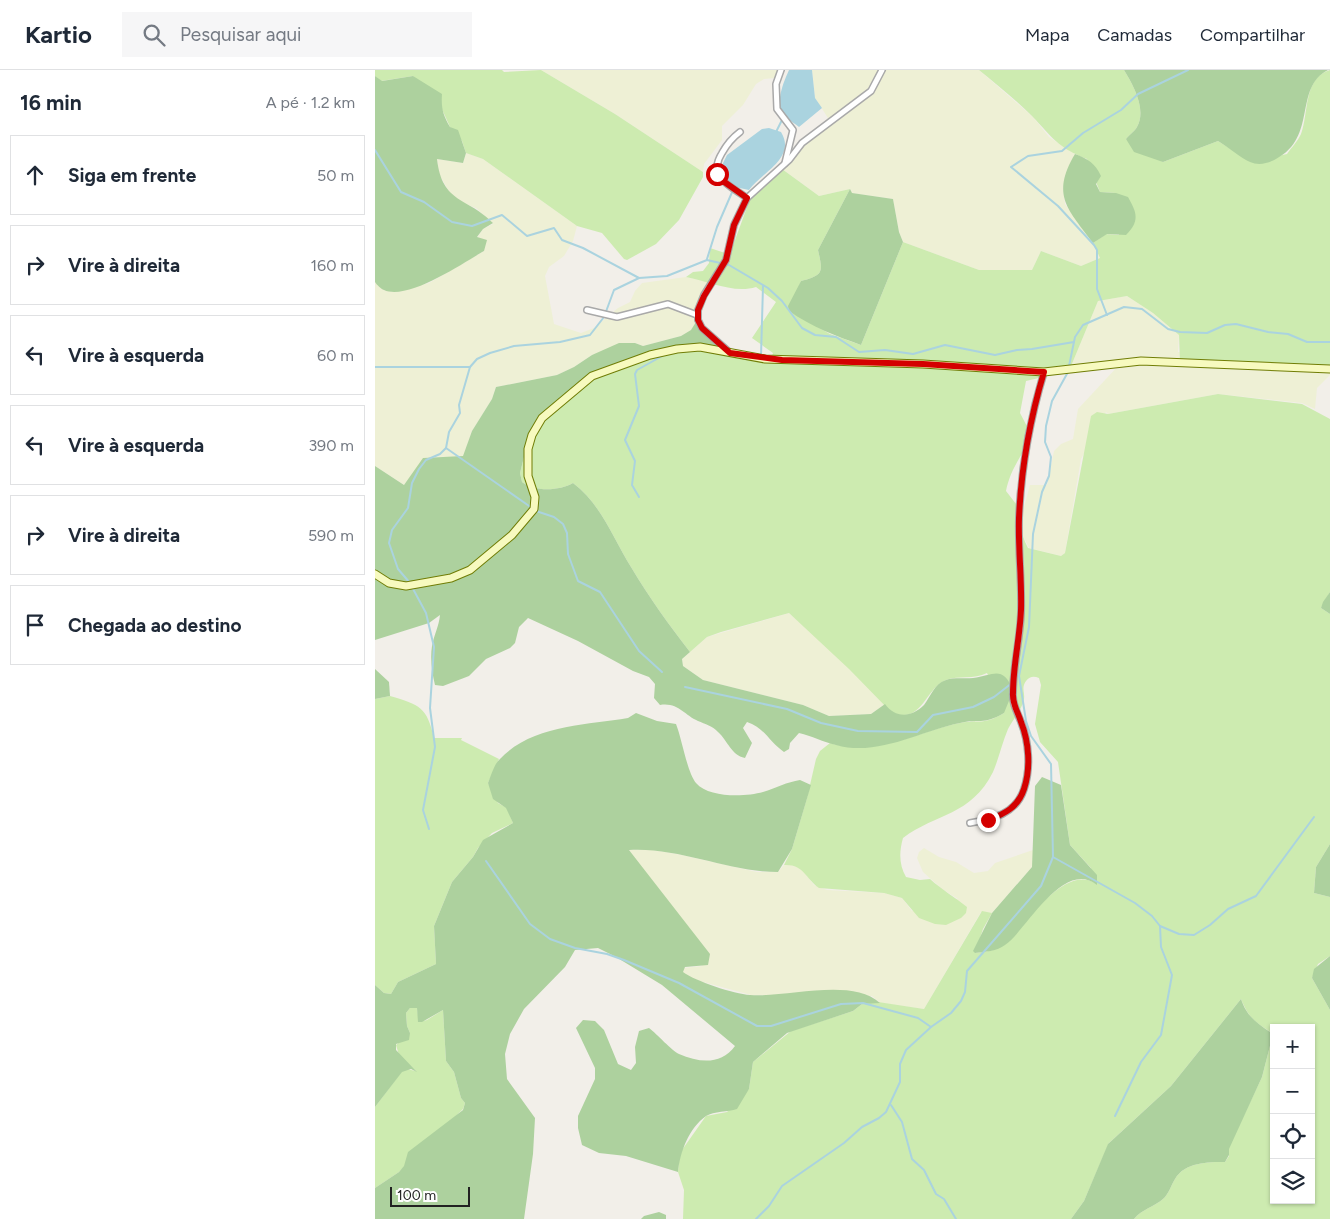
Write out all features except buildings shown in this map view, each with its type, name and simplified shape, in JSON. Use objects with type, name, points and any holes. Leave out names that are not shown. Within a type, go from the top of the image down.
[{"type":"main road","points":[[375,574],[389,583],[407,586],[451,578],[470,570],[513,535],[534,509],[535,497],[528,476],[527,458],[530,441],[535,428],[556,404],[592,376],[650,355],[686,347],[705,347],[730,353],[782,360],[923,364],[1044,372],[1141,361],[1330,369]]},
{"type":"street","points":[[781,70],[776,84],[777,109],[793,130],[785,164]]},
{"type":"street","points":[[730,353],[702,328],[697,315],[704,296],[726,260],[734,225],[747,198],[785,164],[803,143],[871,91],[882,70]]},
{"type":"street","points":[[740,132],[727,144],[717,162],[716,168],[723,181],[747,198]]},
{"type":"street","points":[[587,310],[617,317],[668,304],[697,315]]},
{"type":"street","points":[[970,823],[988,820],[1011,809],[1022,794],[1026,776],[1028,746],[1022,723],[1014,706],[1013,694],[1020,631],[1019,518],[1025,455],[1035,403],[1044,372]]},
{"type":"green space","points":[[375,70],[502,70],[504,72],[541,70],[615,114],[703,172],[703,177],[679,220],[656,244],[627,260],[624,259],[602,233],[577,226],[483,159],[466,153],[462,141],[450,127],[441,107],[413,76],[381,81],[375,76]]},
{"type":"green space","points":[[541,70],[779,70],[775,78],[764,79],[756,84],[743,105],[722,126],[722,140],[704,164],[703,172],[615,114]]},
{"type":"green space","points":[[812,70],[979,70],[1033,117],[1049,137],[1075,154],[1063,187],[1065,204],[1096,248],[1100,258],[1081,266],[1041,251],[1032,270],[979,270],[903,242],[899,232],[893,199],[851,193],[850,189],[819,196],[782,169],[828,118],[815,98]]},
{"type":"green space","points":[[979,70],[1124,70],[1138,97],[1140,105],[1140,120],[1135,130],[1126,139],[1163,162],[1218,141],[1251,162],[1287,154],[1301,134],[1308,97],[1315,80],[1321,74],[1330,70],[1330,368],[1180,362],[1179,335],[1153,313],[1127,296],[1098,301],[1069,371],[1026,381],[1020,413],[1031,434],[1031,439],[1013,470],[1006,491],[1023,513],[1022,531],[1028,548],[1061,556],[1065,553],[1091,416],[1097,412],[1108,414],[1218,394],[1302,404],[1330,419],[1330,592],[1321,608],[1330,614],[1330,844],[1316,867],[1314,893],[1330,897],[1330,956],[1318,964],[1312,978],[1330,1010],[1330,1219],[1134,1219],[1163,1199],[1179,1173],[1185,1169],[1197,1164],[1225,1162],[1229,1156],[1228,1149],[1262,1077],[1270,1046],[1270,1204],[1315,1204],[1315,1024],[1270,1024],[1270,1032],[1254,1020],[1241,999],[1171,1086],[1109,1143],[1084,1201],[1071,1219],[683,1219],[684,1190],[678,1172],[682,1150],[706,1116],[727,1112],[749,1089],[753,1062],[791,1031],[853,1011],[862,1004],[878,1002],[924,1009],[982,911],[992,913],[983,929],[975,953],[992,950],[1001,946],[1043,902],[1069,883],[1081,879],[1093,882],[1091,868],[1070,845],[1058,762],[1040,742],[1035,724],[1041,685],[1039,678],[1034,677],[1029,678],[1025,683],[1023,703],[1008,729],[993,772],[984,786],[964,806],[928,823],[903,838],[900,858],[906,877],[920,880],[930,879],[967,907],[966,913],[961,918],[946,925],[935,924],[919,918],[902,898],[884,893],[819,888],[800,869],[791,865],[784,865],[792,849],[816,759],[820,751],[830,743],[849,746],[883,744],[947,726],[986,721],[997,717],[1004,713],[987,673],[946,680],[933,690],[916,710],[910,714],[901,715],[891,712],[849,669],[789,613],[707,637],[690,652],[652,600],[606,522],[583,491],[573,483],[561,488],[540,489],[533,488],[522,482],[520,473],[527,445],[560,397],[602,371],[686,347],[770,362],[773,353],[752,338],[776,302],[756,287],[748,289],[730,288],[686,277],[693,272],[703,271],[709,263],[710,248],[725,253],[731,251],[750,199],[782,169],[819,196],[850,189],[818,250],[821,263],[820,272],[814,277],[801,281],[789,311],[830,334],[861,345],[903,242],[979,270],[1032,270],[1041,251],[1081,266],[1100,258],[1093,243],[1106,234],[1119,235],[1116,193],[1100,192],[1087,159],[1062,146],[1013,98]]},
{"type":"green space","points":[[1124,70],[1328,70],[1317,78],[1311,88],[1302,126],[1289,150],[1276,159],[1260,164],[1246,160],[1218,141],[1163,162],[1134,152],[1126,139],[1135,130],[1140,120],[1140,105],[1135,90]]},
{"type":"green space","points":[[375,76],[382,81],[413,76],[442,94],[442,107],[446,119],[450,127],[458,130],[466,153],[463,163],[437,159],[440,174],[450,192],[493,223],[483,229],[477,237],[487,240],[484,251],[421,286],[394,292],[379,287],[375,282]]},
{"type":"green space","points":[[466,153],[483,159],[577,226],[573,241],[564,256],[549,267],[545,276],[554,324],[581,333],[594,328],[618,308],[630,302],[635,291],[642,283],[686,277],[713,283],[691,314],[696,322],[692,330],[681,336],[643,346],[635,343],[592,355],[557,375],[496,387],[492,399],[472,431],[463,457],[431,457],[404,485],[375,466],[375,282],[384,290],[394,292],[429,283],[484,251],[477,238],[483,229],[493,224],[476,208],[462,203],[451,195],[439,174],[437,159],[463,163]]},
{"type":"green space","points":[[1075,154],[1087,160],[1096,168],[1101,176],[1096,184],[1100,192],[1116,193],[1128,197],[1136,217],[1126,235],[1107,234],[1093,243],[1070,211],[1063,192],[1064,181]]},
{"type":"green space","points":[[850,189],[852,193],[893,199],[899,232],[903,242],[861,345],[833,335],[806,322],[789,311],[788,306],[801,281],[814,277],[820,272],[821,263],[818,250]]},
{"type":"green space","points":[[1127,296],[1153,313],[1179,335],[1178,352],[1330,368],[1330,375],[1317,388],[1315,409],[1302,403],[1218,394],[1108,414],[1106,412],[1081,459],[1065,553],[1061,556],[1029,548],[1023,536],[1020,522],[1030,485],[1047,485],[1054,451],[1061,444],[1073,439],[1078,409],[1119,365],[1069,371],[1098,301]]},
{"type":"green space","points":[[696,322],[703,332],[727,352],[686,347],[602,371],[560,397],[527,445],[520,473],[522,482],[533,488],[540,489],[561,488],[573,483],[583,491],[606,522],[652,600],[690,652],[682,659],[683,666],[703,680],[803,705],[829,716],[871,714],[885,704],[893,712],[903,715],[914,712],[924,705],[936,687],[946,680],[1001,674],[1005,677],[1013,691],[1004,713],[985,721],[960,723],[899,742],[867,748],[836,745],[799,733],[790,743],[789,749],[784,752],[762,731],[747,722],[743,728],[752,743],[745,758],[736,754],[714,728],[672,705],[660,705],[654,698],[655,684],[649,677],[633,671],[578,641],[528,618],[519,627],[515,643],[510,648],[486,659],[469,676],[443,686],[435,685],[431,661],[432,646],[440,615],[429,623],[375,640],[375,466],[404,485],[423,458],[463,456],[472,431],[492,399],[496,387],[557,375],[592,355],[619,343],[635,343],[643,346],[681,336],[691,330]]},
{"type":"green space","points":[[1330,592],[1330,614],[1321,608]]},
{"type":"green space","points":[[789,613],[885,704],[871,714],[829,716],[803,705],[703,680],[683,666],[682,659],[707,637]]},
{"type":"green space","points":[[375,669],[389,682],[390,696],[375,699]]},
{"type":"green space","points":[[390,696],[409,702],[421,709],[425,713],[434,738],[462,738],[461,740],[499,759],[488,783],[498,803],[507,808],[513,823],[492,833],[452,882],[434,926],[436,964],[398,982],[391,994],[384,993],[375,985],[375,699]]},
{"type":"green space","points":[[636,713],[657,721],[676,724],[693,778],[702,788],[709,791],[718,794],[747,795],[800,780],[811,785],[792,849],[778,872],[741,868],[667,852],[629,850],[710,954],[708,965],[685,967],[683,972],[705,983],[743,994],[765,995],[818,990],[853,991],[868,995],[880,1003],[862,1004],[853,1011],[787,1033],[753,1062],[749,1089],[737,1109],[709,1114],[695,1127],[686,1141],[678,1172],[626,1156],[599,1153],[582,1145],[578,1128],[578,1116],[595,1079],[595,1068],[576,1028],[583,1020],[595,1021],[604,1030],[618,1064],[631,1070],[636,1063],[635,1047],[639,1031],[649,1028],[676,1052],[695,1059],[717,1059],[723,1057],[735,1046],[662,985],[616,957],[598,948],[575,950],[565,967],[524,1009],[510,1034],[505,1054],[507,1079],[535,1118],[533,1154],[524,1219],[375,1219],[375,1188],[399,1172],[404,1166],[408,1152],[463,1110],[465,1103],[461,1098],[454,1072],[446,1061],[443,1010],[422,1022],[418,1022],[417,1008],[410,1008],[406,1013],[407,1026],[410,1033],[409,1040],[396,1044],[396,1050],[417,1072],[411,1069],[402,1072],[375,1107],[375,985],[384,993],[391,994],[398,982],[436,964],[434,926],[452,882],[473,857],[483,840],[513,823],[506,808],[493,799],[488,783],[498,761],[513,748],[543,733],[577,725],[628,718]]},
{"type":"green space","points":[[1042,777],[1061,785],[1070,845],[1097,875],[1097,885],[1084,879],[1071,881],[1058,888],[1005,945],[995,950],[975,953],[973,951],[992,913],[1032,867],[1035,786]]},
{"type":"green space","points":[[1330,844],[1330,897],[1314,893],[1316,867]]},
{"type":"green space","points":[[924,848],[939,857],[956,862],[974,873],[988,871],[995,863],[1033,850],[1033,857],[1032,867],[992,913],[981,912],[924,1009],[880,1003],[872,996],[751,995],[692,979],[682,972],[683,968],[702,966],[629,850],[648,849],[757,872],[778,872],[784,865],[792,865],[801,868],[814,885],[827,890],[884,893],[902,898],[912,911],[958,899],[942,889],[923,872],[917,858],[919,852]]},
{"type":"green space","points":[[1330,956],[1330,1010],[1312,978],[1314,969]]},
{"type":"green space","points":[[1241,999],[1243,1005],[1257,1023],[1270,1032],[1270,1046],[1262,1077],[1229,1149],[1229,1155],[1225,1162],[1197,1164],[1185,1169],[1179,1173],[1163,1199],[1134,1219],[1071,1219],[1084,1201],[1108,1144],[1171,1086]]},
{"type":"green space","points":[[410,1008],[417,1008],[419,1022],[427,1020],[443,1010],[446,1061],[454,1072],[461,1098],[465,1103],[463,1109],[399,1172],[375,1188],[375,1107],[402,1071],[406,1069],[416,1071],[399,1055],[396,1045],[410,1033],[407,1026],[406,1013]]},
{"type":"green space","points":[[659,1212],[666,1215],[666,1219],[641,1219],[644,1216]]},
{"type":"water","points":[[789,70],[812,70],[815,98],[822,108],[799,127],[784,115],[780,105],[782,90]]},
{"type":"water","points":[[769,128],[781,132],[785,141],[781,157],[775,164],[749,190],[735,187],[724,180],[722,165],[727,155],[762,129]]},
{"type":"waterway","points":[[1107,315],[1097,289],[1097,250],[1094,245],[1058,206],[1011,167],[1028,156],[1062,151],[1083,133],[1121,110],[1138,94],[1188,70]]},
{"type":"waterway","points":[[776,132],[783,118]]},
{"type":"waterway","points":[[375,150],[401,192],[424,202],[452,222],[472,226],[502,215],[527,236],[554,228],[562,240],[583,248],[639,278]]},
{"type":"waterway","points":[[707,259],[717,227],[733,190]]},
{"type":"waterway","points":[[410,583],[398,569],[389,543],[392,530],[408,508],[412,483],[419,469],[426,460],[440,454],[446,448],[449,432],[460,413],[459,405],[470,367],[477,359],[514,346],[560,342],[590,335],[604,317],[614,290],[639,278],[667,276],[707,260],[729,265],[768,288],[782,301],[802,328],[815,335],[836,337],[859,352],[885,350],[913,354],[945,345],[995,355],[1074,342]]},
{"type":"waterway","points":[[761,356],[763,286]]},
{"type":"waterway","points":[[1069,366],[1075,337],[1083,325],[1124,307],[1142,309],[1168,329],[1180,332],[1207,333],[1225,325],[1236,324],[1268,332],[1288,334],[1307,342],[1330,342]]},
{"type":"waterway","points":[[639,497],[632,485],[635,461],[625,440],[639,406],[635,374],[637,370],[664,355]]},
{"type":"waterway","points":[[375,367],[470,367]]},
{"type":"waterway","points":[[756,1219],[769,1206],[782,1186],[844,1143],[862,1127],[886,1112],[900,1082],[900,1064],[906,1050],[931,1027],[951,1013],[961,1001],[965,992],[967,971],[1041,886],[1053,857],[1051,764],[1031,736],[1026,721],[1019,676],[1029,627],[1033,534],[1042,492],[1049,476],[1051,457],[1045,442],[1046,426],[1052,401],[1068,372]]},
{"type":"waterway","points":[[446,448],[532,508]]},
{"type":"waterway","points":[[536,511],[554,517],[563,524],[567,533],[568,554],[578,581],[600,592],[639,651],[662,672]]},
{"type":"waterway","points":[[412,587],[426,613],[434,647],[430,708],[435,747],[423,810],[429,829]]},
{"type":"waterway","points":[[685,687],[787,709],[821,723],[858,731],[917,732],[933,715],[973,707],[994,697],[1012,683]]},
{"type":"waterway","points":[[1053,857],[1135,903],[1152,916],[1160,926],[1179,934],[1194,935],[1210,925],[1228,909],[1256,896],[1314,817]]},
{"type":"waterway","points":[[486,861],[530,924],[550,939],[575,948],[607,954],[679,983],[757,1026],[771,1026],[841,1004],[863,1003],[918,1018],[931,1027]]},
{"type":"waterway","points":[[1115,1116],[1141,1062],[1161,1035],[1172,975],[1161,947],[1160,926]]},
{"type":"waterway","points":[[891,1105],[902,1122],[912,1159],[924,1170],[936,1194],[944,1199],[956,1219]]},
{"type":"route","points":[[717,174],[723,181],[747,198],[734,225],[722,270],[704,296],[698,307],[697,315],[702,328],[730,353],[782,360],[923,364],[1019,372],[1044,372],[1035,403],[1032,428],[1025,455],[1019,518],[1020,631],[1013,694],[1014,706],[1022,723],[1028,746],[1028,768],[1024,788],[1019,800],[1003,815],[988,820]]}]
